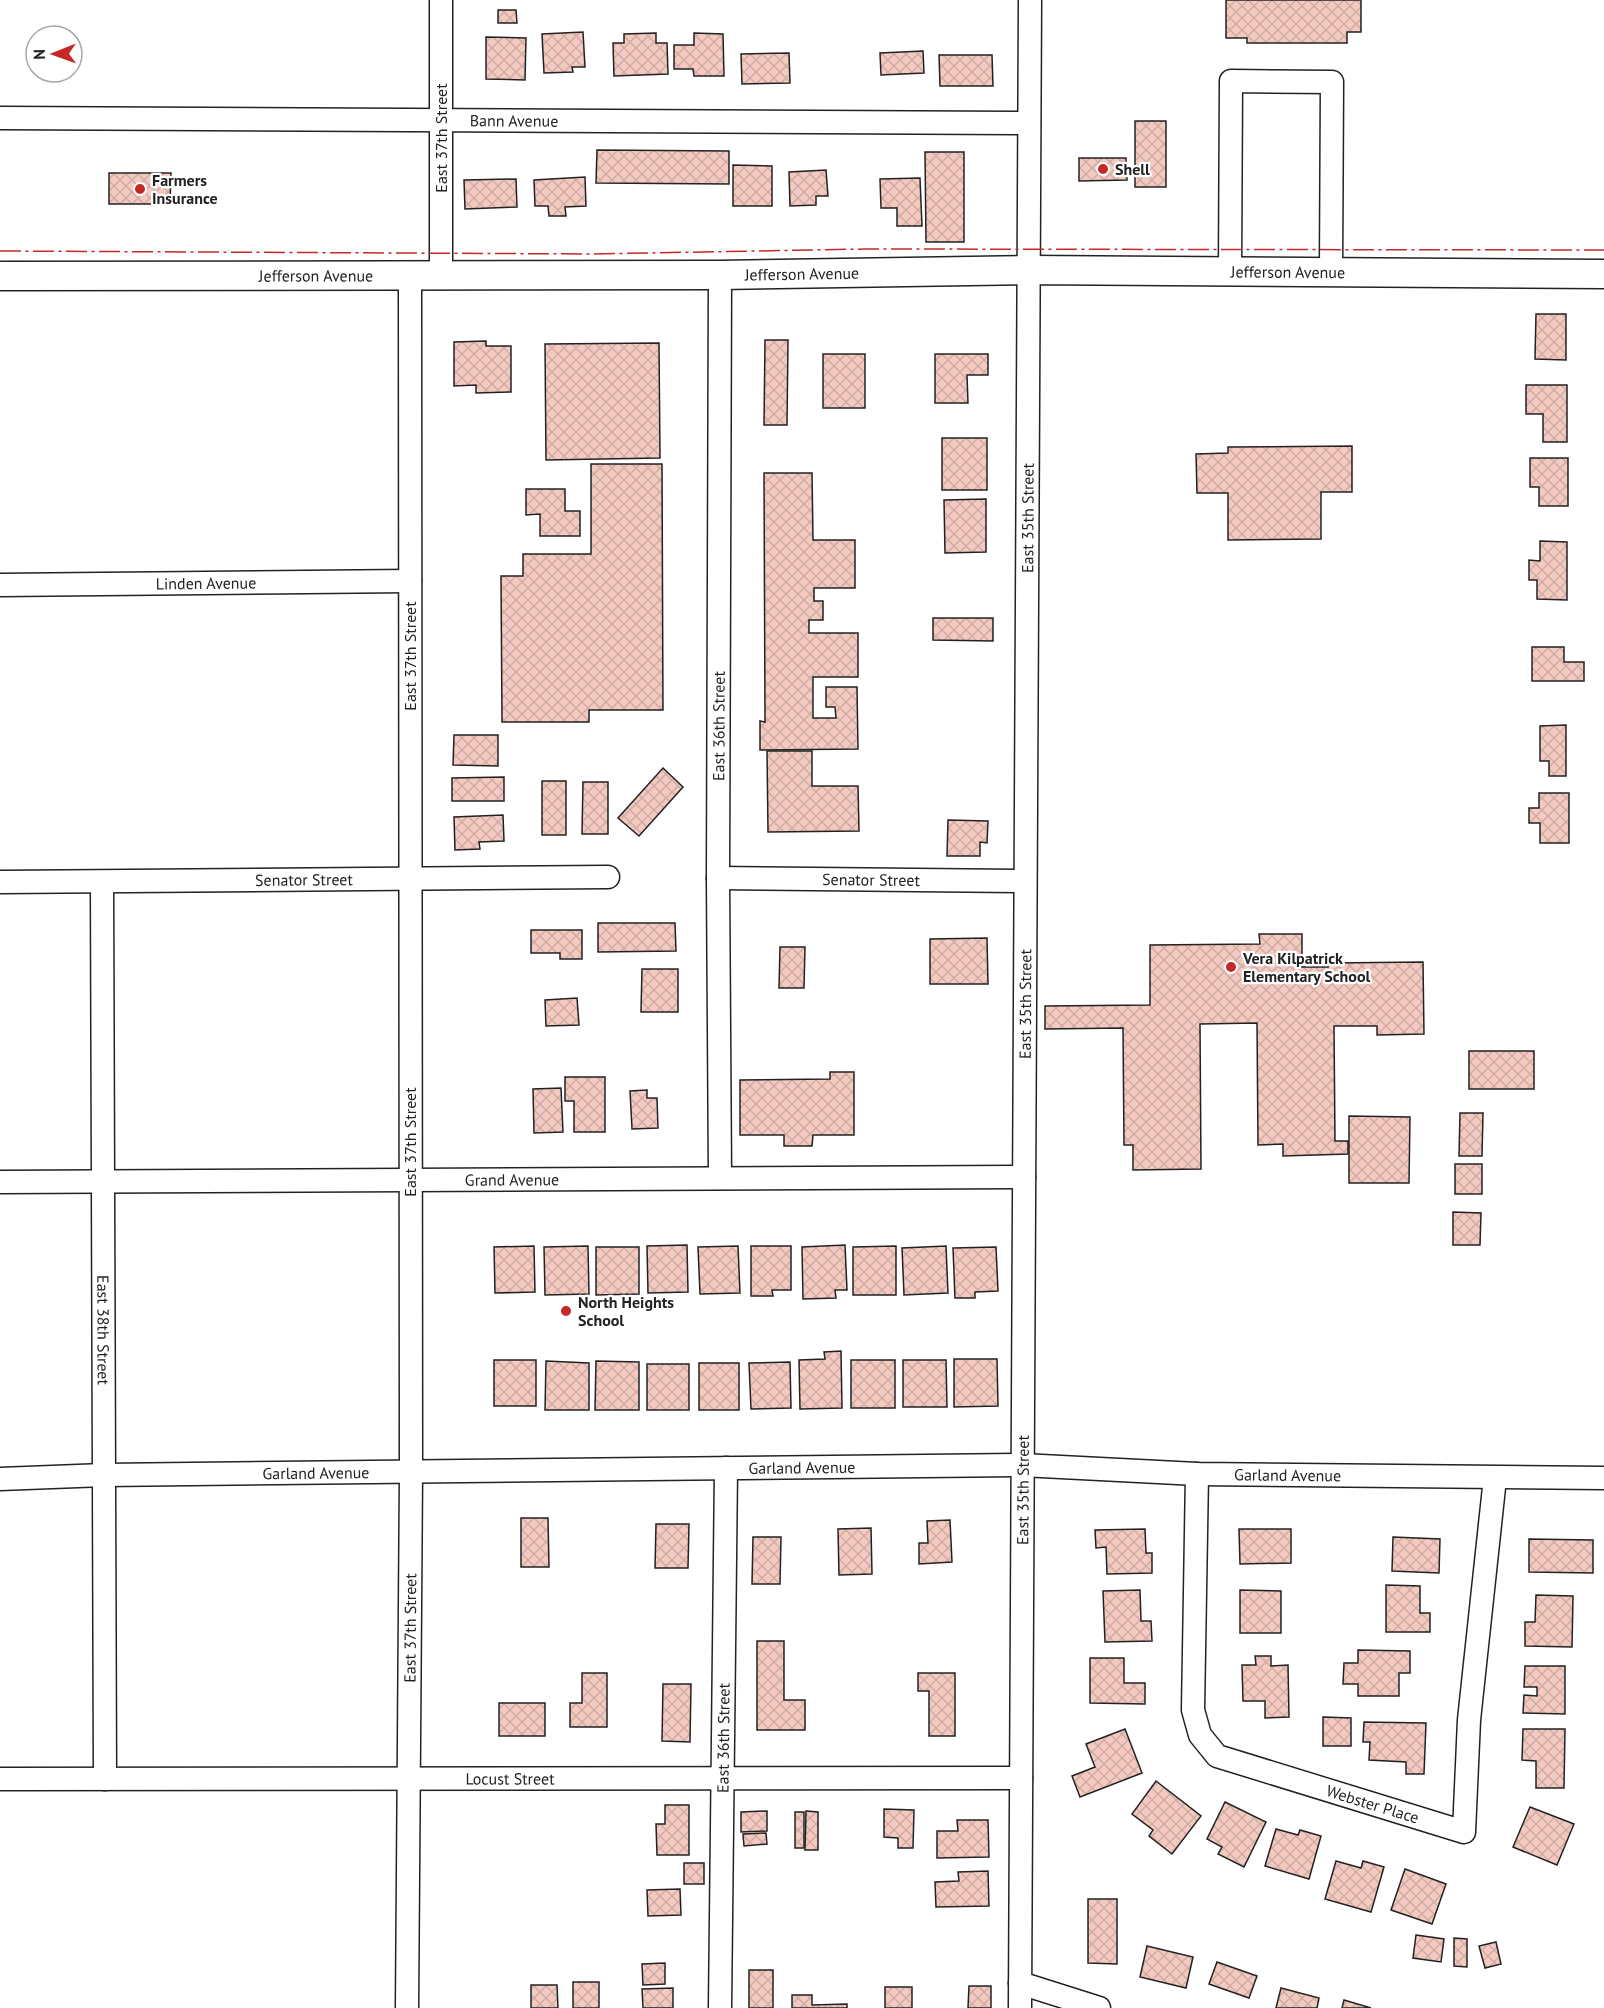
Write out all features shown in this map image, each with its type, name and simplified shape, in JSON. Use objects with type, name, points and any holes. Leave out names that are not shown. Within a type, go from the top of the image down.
[{"type":"main road","name":"Jefferson Avenue","points":[[0,276],[720,275],[1028,270],[1604,274]]},
{"type":"street","name":"East 37th Street","points":[[441,0],[441,276]]},
{"type":"street","name":"East 35th Street","points":[[1020,2008],[1030,0]]},
{"type":"street","points":[[1230,271],[1231,81],[1332,82],[1331,272]]},
{"type":"street","name":"Bann Avenue","points":[[0,118],[1029,123]]},
{"type":"street","name":"East 36th Street","points":[[720,275],[718,878],[720,1178]]},
{"type":"street","name":"East 37th Street","points":[[406,2008],[411,1473],[410,276]]},
{"type":"street","name":"Linden Avenue","points":[[0,585],[410,581]]},
{"type":"street","name":"Senator Street","points":[[0,882],[608,877]]},
{"type":"street","name":"Senator Street","points":[[718,878],[1025,881]]},
{"type":"street","name":"East 38th Street","points":[[102,882],[105,1779]]},
{"type":"street","name":"Grand Avenue","points":[[0,1182],[1024,1177]]},
{"type":"street","name":"Garland Avenue","points":[[0,1479],[104,1475],[1022,1465],[1197,1474],[1604,1478]]},
{"type":"street","name":"East 36th Street","points":[[720,2008],[726,1468]]},
{"type":"street","name":"Webster Place","points":[[1197,1474],[1193,1710],[1200,1736],[1217,1756],[1464,1832],[1469,1720],[1495,1478]]},
{"type":"street","name":"Locust Street","points":[[0,1779],[1021,1778]]},
{"type":"street","points":[[1020,1983],[1099,2008]]},
{"type":"building","points":[[1226,0],[1361,0],[1361,32],[1347,32],[1347,43],[1247,43],[1247,38],[1226,38]]},
{"type":"building","points":[[498,10],[516,10],[517,23],[498,23]]},
{"type":"building","points":[[583,32],[585,67],[572,67],[573,72],[544,73],[542,34]]},
{"type":"building","points":[[656,33],[656,43],[667,43],[668,74],[614,76],[613,43],[624,43],[624,34]]},
{"type":"building","points":[[694,33],[723,34],[724,76],[694,76],[693,69],[674,69],[674,45],[694,45]]},
{"type":"building","points":[[486,37],[526,38],[525,80],[486,79]]},
{"type":"building","points":[[923,51],[924,73],[881,75],[880,53]]},
{"type":"building","points":[[789,53],[790,83],[742,84],[741,54]]},
{"type":"building","points":[[939,55],[992,55],[993,86],[940,86]]},
{"type":"building","points":[[1135,121],[1166,121],[1166,187],[1135,187]]},
{"type":"building","points":[[597,150],[729,151],[729,184],[596,183]]},
{"type":"building","points":[[925,152],[964,152],[964,242],[926,242]]},
{"type":"building","name":"Shell","points":[[1079,158],[1126,158],[1127,180],[1079,181]]},
{"type":"building","points":[[733,165],[772,166],[772,206],[733,206]]},
{"type":"building","points":[[826,170],[828,196],[816,196],[816,205],[790,206],[789,172]]},
{"type":"building","name":"Farmers Insurance","points":[[109,173],[171,173],[170,204],[109,204]]},
{"type":"building","points":[[585,177],[586,206],[565,207],[566,216],[549,216],[548,206],[535,206],[534,180]]},
{"type":"building","points":[[920,178],[922,226],[897,226],[897,208],[881,208],[880,179]]},
{"type":"building","points":[[516,179],[517,207],[465,209],[464,180]]},
{"type":"building","points":[[1536,314],[1566,314],[1566,360],[1535,359]]},
{"type":"building","points":[[765,340],[788,340],[787,425],[764,425]]},
{"type":"building","points":[[486,341],[486,346],[511,346],[511,392],[476,393],[476,385],[454,386],[454,342]]},
{"type":"building","points":[[659,343],[660,458],[546,460],[545,344]]},
{"type":"building","points":[[823,354],[865,354],[865,408],[823,408]]},
{"type":"building","points":[[935,354],[988,354],[988,375],[967,375],[968,403],[935,403]]},
{"type":"building","points":[[1526,385],[1567,385],[1567,442],[1543,442],[1543,414],[1526,414]]},
{"type":"building","points":[[942,438],[987,438],[987,490],[942,490]]},
{"type":"building","points":[[1352,446],[1352,492],[1321,492],[1321,539],[1228,540],[1228,493],[1197,493],[1196,454],[1228,453],[1228,447]]},
{"type":"building","points":[[1530,458],[1568,458],[1568,506],[1539,506],[1539,487],[1530,487]]},
{"type":"building","points":[[591,464],[662,464],[663,710],[589,710],[589,722],[502,722],[501,576],[523,576],[523,554],[591,554]]},
{"type":"building","points":[[764,473],[812,473],[813,540],[855,540],[855,588],[814,588],[814,601],[823,601],[823,620],[809,620],[809,633],[858,633],[858,677],[813,677],[813,718],[836,718],[835,707],[826,707],[826,687],[857,687],[858,749],[760,750],[760,721],[765,722]]},
{"type":"building","points":[[526,489],[565,489],[565,511],[580,511],[580,536],[540,536],[540,514],[526,515]]},
{"type":"building","points":[[986,499],[986,552],[945,553],[944,500]]},
{"type":"building","points":[[1540,541],[1567,542],[1567,600],[1537,599],[1537,580],[1529,580],[1529,560],[1540,561]]},
{"type":"building","points":[[933,618],[993,618],[993,641],[933,640]]},
{"type":"building","points":[[1532,647],[1564,647],[1564,662],[1584,662],[1584,681],[1532,681]]},
{"type":"building","points":[[1566,725],[1566,776],[1549,776],[1549,761],[1540,761],[1540,726]]},
{"type":"building","points":[[454,735],[498,735],[498,766],[453,765]]},
{"type":"building","points":[[767,751],[812,751],[812,786],[858,786],[859,831],[768,832]]},
{"type":"building","points":[[663,768],[683,787],[639,836],[618,818]]},
{"type":"building","points":[[504,777],[504,801],[452,801],[452,778]]},
{"type":"building","points":[[542,781],[566,781],[566,835],[542,835]]},
{"type":"building","points":[[583,782],[608,782],[608,834],[582,834]]},
{"type":"building","points":[[1539,793],[1569,793],[1569,843],[1540,843],[1540,823],[1529,823],[1529,808],[1539,808]]},
{"type":"building","points":[[503,815],[504,841],[479,842],[480,849],[455,850],[454,817]]},
{"type":"building","points":[[948,820],[988,821],[987,843],[980,842],[980,856],[947,856]]},
{"type":"building","points":[[598,923],[675,923],[676,951],[598,952]]},
{"type":"building","points":[[531,930],[582,930],[582,959],[560,959],[560,953],[531,953]]},
{"type":"building","points":[[1259,934],[1302,934],[1302,967],[1328,967],[1328,963],[1423,962],[1424,1034],[1377,1035],[1377,1026],[1334,1026],[1335,1141],[1348,1141],[1348,1154],[1283,1156],[1283,1144],[1258,1145],[1257,1023],[1200,1024],[1201,1169],[1133,1170],[1133,1145],[1124,1145],[1123,1028],[1045,1029],[1045,1006],[1150,1005],[1150,945],[1260,944]]},
{"type":"building","points":[[987,938],[988,984],[930,984],[930,939]]},
{"type":"building","points":[[780,947],[805,947],[804,988],[779,988]]},
{"type":"building","points":[[642,969],[678,969],[678,1012],[641,1012]]},
{"type":"building","points":[[577,998],[579,1025],[546,1026],[545,1000]]},
{"type":"building","points":[[1469,1051],[1534,1051],[1534,1089],[1469,1089]]},
{"type":"building","points":[[830,1072],[854,1072],[854,1135],[813,1135],[812,1146],[784,1146],[784,1135],[740,1135],[740,1080],[830,1079]]},
{"type":"building","points":[[565,1077],[605,1077],[605,1132],[574,1132],[574,1101],[565,1101]]},
{"type":"building","points":[[561,1088],[563,1132],[534,1133],[533,1089]]},
{"type":"building","points":[[647,1090],[647,1098],[657,1098],[658,1128],[632,1129],[630,1091]]},
{"type":"building","points":[[1460,1113],[1483,1113],[1482,1156],[1459,1156]]},
{"type":"building","points":[[1349,1116],[1410,1117],[1409,1183],[1349,1183]]},
{"type":"building","points":[[1455,1164],[1482,1164],[1482,1194],[1455,1194]]},
{"type":"building","points":[[1453,1212],[1481,1213],[1480,1245],[1453,1245]]},
{"type":"building","points":[[687,1245],[688,1292],[648,1293],[647,1246]]},
{"type":"building","points":[[845,1245],[847,1290],[835,1290],[836,1298],[803,1299],[802,1247]]},
{"type":"building","points":[[534,1246],[535,1292],[495,1293],[494,1247]]},
{"type":"building","points":[[588,1246],[589,1294],[545,1295],[544,1247]]},
{"type":"building","points":[[738,1246],[740,1293],[700,1294],[698,1247]]},
{"type":"building","points":[[751,1246],[791,1246],[791,1290],[772,1290],[773,1296],[751,1296]]},
{"type":"building","points":[[896,1246],[896,1295],[853,1295],[853,1247]]},
{"type":"building","points":[[946,1246],[948,1293],[904,1295],[902,1248]]},
{"type":"building","points":[[596,1247],[639,1247],[639,1294],[596,1295]]},
{"type":"building","points":[[996,1247],[998,1291],[975,1292],[975,1298],[955,1298],[953,1248]]},
{"type":"building","points":[[841,1351],[842,1408],[800,1409],[799,1360],[825,1359],[824,1352]]},
{"type":"building","points":[[954,1359],[997,1359],[998,1406],[954,1407]]},
{"type":"building","points":[[494,1360],[536,1360],[536,1406],[494,1406]]},
{"type":"building","points":[[851,1360],[895,1360],[895,1408],[851,1408]]},
{"type":"building","points":[[903,1360],[946,1360],[947,1407],[903,1407]]},
{"type":"building","points":[[546,1361],[589,1363],[589,1410],[545,1410]]},
{"type":"building","points":[[596,1361],[639,1362],[639,1410],[595,1410]]},
{"type":"building","points":[[790,1362],[791,1408],[751,1409],[749,1363]]},
{"type":"building","points":[[699,1363],[739,1363],[739,1410],[699,1410]]},
{"type":"building","points":[[647,1364],[689,1364],[689,1410],[647,1410]]},
{"type":"building","points":[[521,1518],[548,1518],[549,1567],[521,1567]]},
{"type":"building","points":[[950,1520],[952,1562],[919,1564],[919,1543],[928,1543],[927,1521]]},
{"type":"building","points":[[656,1524],[689,1524],[688,1568],[655,1568]]},
{"type":"building","points":[[871,1528],[872,1574],[839,1575],[838,1529]]},
{"type":"building","points":[[1145,1529],[1146,1553],[1152,1553],[1152,1573],[1107,1574],[1106,1547],[1096,1548],[1095,1530]]},
{"type":"building","points":[[1239,1529],[1291,1529],[1291,1563],[1240,1564]]},
{"type":"building","points":[[753,1537],[781,1537],[780,1584],[752,1584]]},
{"type":"building","points":[[1393,1537],[1440,1539],[1439,1573],[1392,1571]]},
{"type":"building","points":[[1529,1539],[1593,1540],[1593,1573],[1529,1572]]},
{"type":"building","points":[[1386,1585],[1420,1586],[1420,1613],[1430,1613],[1430,1632],[1386,1632]]},
{"type":"building","points":[[1140,1590],[1141,1621],[1151,1621],[1152,1641],[1105,1642],[1103,1591]]},
{"type":"building","points":[[1240,1590],[1281,1591],[1281,1633],[1240,1633]]},
{"type":"building","points":[[1536,1595],[1573,1596],[1572,1647],[1525,1646],[1525,1622],[1535,1622]]},
{"type":"building","points":[[757,1641],[784,1641],[784,1700],[805,1700],[805,1730],[757,1730]]},
{"type":"building","points":[[1358,1650],[1410,1651],[1410,1673],[1399,1673],[1399,1696],[1358,1696],[1358,1684],[1343,1684],[1344,1663],[1358,1663]]},
{"type":"building","points":[[1255,1656],[1271,1656],[1271,1666],[1288,1665],[1289,1717],[1265,1718],[1265,1701],[1243,1701],[1242,1665],[1256,1665]]},
{"type":"building","points":[[1090,1658],[1124,1658],[1124,1683],[1145,1683],[1145,1704],[1090,1703]]},
{"type":"building","points":[[1525,1666],[1565,1666],[1565,1714],[1523,1713],[1524,1695],[1537,1696],[1537,1687],[1524,1687]]},
{"type":"building","points":[[582,1673],[607,1673],[607,1727],[570,1727],[570,1703],[582,1703]]},
{"type":"building","points":[[918,1673],[955,1673],[955,1736],[929,1736],[929,1691],[918,1691]]},
{"type":"building","points":[[663,1684],[691,1684],[690,1742],[662,1741]]},
{"type":"building","points":[[499,1703],[545,1703],[545,1736],[499,1736]]},
{"type":"building","points":[[1323,1717],[1351,1718],[1351,1746],[1323,1746]]},
{"type":"building","points":[[1364,1722],[1426,1723],[1424,1774],[1406,1774],[1406,1762],[1369,1760],[1370,1742],[1363,1742]]},
{"type":"building","points":[[1125,1729],[1142,1773],[1080,1797],[1072,1776],[1095,1767],[1086,1744]]},
{"type":"building","points":[[1523,1729],[1565,1729],[1564,1788],[1536,1788],[1536,1761],[1522,1760]]},
{"type":"building","points":[[1156,1781],[1201,1816],[1172,1854],[1149,1836],[1153,1830],[1132,1814]]},
{"type":"building","points":[[1225,1802],[1266,1822],[1244,1867],[1218,1854],[1222,1847],[1207,1839]]},
{"type":"building","points":[[665,1805],[689,1805],[689,1855],[657,1855],[656,1824],[665,1824]]},
{"type":"building","points":[[1530,1807],[1574,1824],[1557,1865],[1513,1847]]},
{"type":"building","points":[[884,1809],[914,1810],[913,1848],[898,1848],[898,1838],[884,1837]]},
{"type":"building","points":[[767,1811],[767,1831],[741,1832],[741,1812]]},
{"type":"building","points":[[806,1811],[818,1812],[818,1850],[805,1850]]},
{"type":"building","points":[[795,1812],[804,1812],[804,1848],[795,1848]]},
{"type":"building","points":[[957,1820],[988,1820],[989,1857],[937,1858],[937,1831],[958,1831]]},
{"type":"building","points":[[1276,1829],[1298,1835],[1300,1830],[1321,1836],[1309,1879],[1265,1866]]},
{"type":"building","points":[[766,1833],[767,1844],[744,1846],[743,1834]]},
{"type":"building","points":[[1336,1861],[1361,1868],[1363,1861],[1384,1867],[1371,1912],[1325,1899]]},
{"type":"building","points":[[684,1863],[704,1863],[704,1884],[684,1884]]},
{"type":"building","points":[[1405,1869],[1446,1884],[1432,1924],[1391,1910]]},
{"type":"building","points":[[988,1871],[989,1906],[936,1907],[935,1882],[959,1881],[958,1872]]},
{"type":"building","points":[[680,1889],[681,1915],[648,1916],[647,1890]]},
{"type":"building","points":[[1088,1899],[1117,1899],[1117,1964],[1088,1963]]},
{"type":"building","points":[[1416,1935],[1444,1939],[1441,1962],[1413,1958]]},
{"type":"building","points":[[1454,1938],[1467,1939],[1467,1967],[1454,1966]]},
{"type":"building","points":[[1496,1942],[1501,1964],[1485,1968],[1479,1946]]},
{"type":"building","points":[[1147,1946],[1193,1957],[1186,1988],[1140,1977]]},
{"type":"building","points":[[1217,1962],[1257,1976],[1249,1998],[1209,1984]]},
{"type":"building","points":[[665,1963],[665,1984],[643,1985],[642,1964]]},
{"type":"building","points":[[749,1970],[773,1970],[773,2008],[749,2008]]},
{"type":"building","points":[[573,1982],[599,1982],[599,2008],[573,2008]]},
{"type":"building","points":[[531,1985],[557,1985],[558,2008],[531,2008]]},
{"type":"building","points":[[969,1986],[991,1986],[991,2008],[968,2008]]},
{"type":"building","points":[[885,1987],[912,1987],[912,2008],[885,2008]]},
{"type":"building","points":[[673,1988],[673,2008],[643,2008],[642,1989]]},
{"type":"building","points":[[1281,1988],[1319,1998],[1317,2008],[1276,2008]]},
{"type":"building","points":[[792,1995],[812,1995],[812,2005],[847,2004],[847,2008],[792,2008]]},
{"type":"building","points":[[1344,2000],[1371,2008],[1342,2008]]},
{"type":"power","points":[[0,251],[592,254],[865,249],[1604,250]]},
{"type":"place","name":"Shell","points":[[1103,169]]},
{"type":"place","name":"Farmers Insurance","points":[[140,189]]},
{"type":"place","name":"Vera Kilpatrick Elementary School","points":[[1231,967]]},
{"type":"place","name":"North Heights School","points":[[566,1311]]}]
